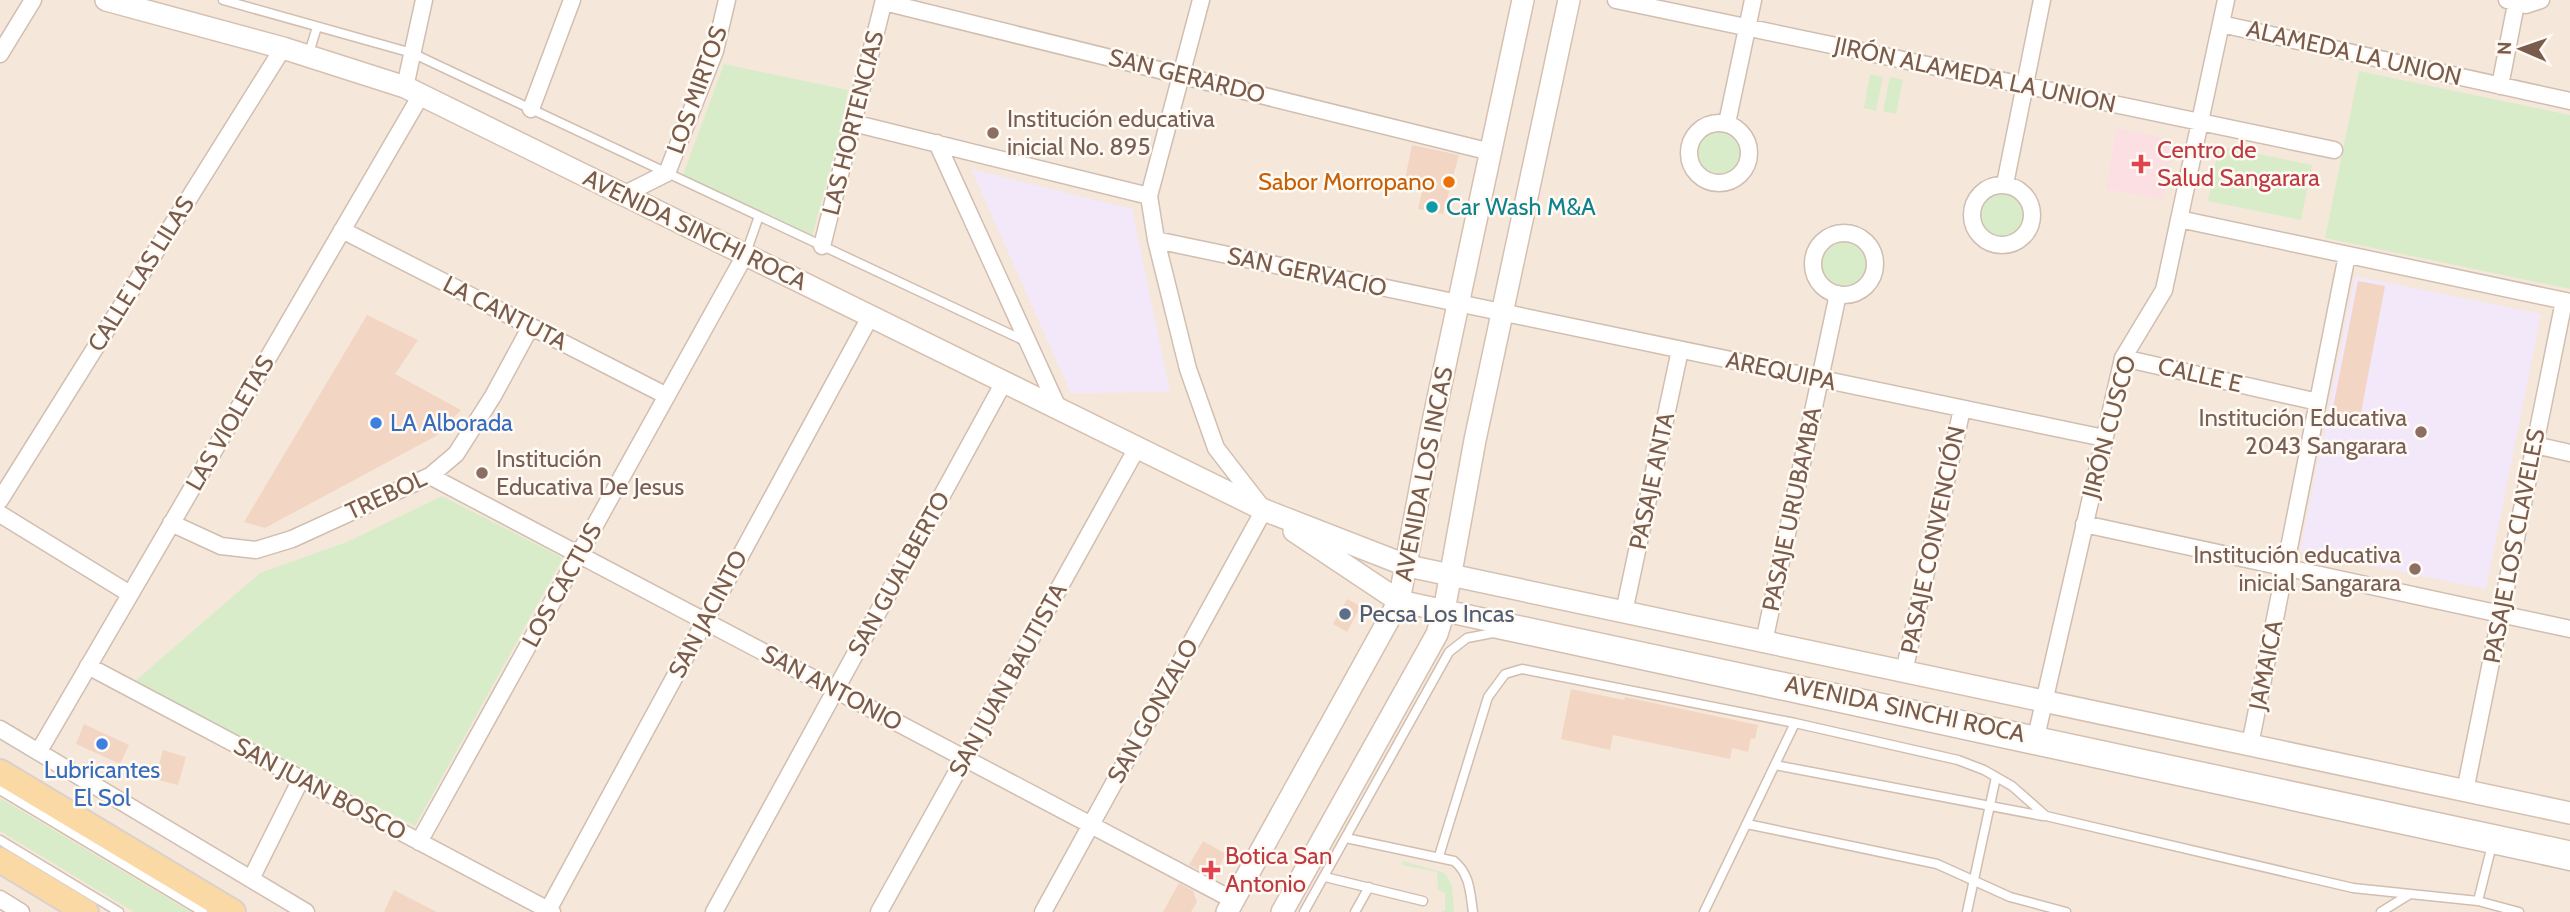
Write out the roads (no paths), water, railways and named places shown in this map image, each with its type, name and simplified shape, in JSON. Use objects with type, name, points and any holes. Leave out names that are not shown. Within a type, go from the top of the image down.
[{"type":"main road","name":"AVENIDA SINCHI ROCA","points":[[106,0],[139,3],[413,91],[1264,510],[1408,566],[2570,813]]},
{"type":"main road","name":"AVENIDA LOS INCAS","points":[[1230,906],[1399,601],[1408,566],[1431,431],[1523,0]]},
{"type":"main road","name":"AVENIDA LOS INCAS","points":[[1282,912],[1437,634],[1444,611],[1502,313],[1569,0]]},
{"type":"main road","name":"AVENIDA SINCHI ROCA","points":[[1264,510],[1399,601],[2036,737],[2493,842],[2570,852]]},
{"type":"main road","points":[[0,772],[233,912]]},
{"type":"main road","points":[[0,860],[86,912]]},
{"type":"street","points":[[0,54],[33,0]]},
{"type":"street","name":"LAS VIOLETAS","points":[[39,751],[342,230],[413,91],[412,53],[425,0]]},
{"type":"street","points":[[531,109],[572,0]]},
{"type":"street","name":"LOS MIRTOS","points":[[623,195],[667,173],[715,51],[727,0]]},
{"type":"street","points":[[1201,0],[1149,197],[1156,240],[1188,369],[1216,448],[1264,510]]},
{"type":"street","name":"JIRÓN ALAMEDA LA UNION","points":[[1616,0],[2334,150]]},
{"type":"street","points":[[1727,123],[1753,0]]},
{"type":"street","points":[[2005,184],[2042,0]]},
{"type":"street","name":"JIRÓN CUSCO","points":[[2036,737],[2123,358],[2164,290],[2226,0]]},
{"type":"street","points":[[2500,86],[2511,2],[2526,5],[2541,0]]},
{"type":"street","name":"SAN GERARDO","points":[[884,1],[1490,152]]},
{"type":"street","name":"LAS HORTENCIAS","points":[[822,246],[884,1]]},
{"type":"street","name":"ALAMEDA LA UNION","points":[[2221,24],[2570,101]]},
{"type":"street","name":"CALLE LAS LILAS","points":[[0,500],[283,48]]},
{"type":"street","points":[[853,123],[1149,197]]},
{"type":"street","points":[[937,143],[1059,410]]},
{"type":"street","points":[[2179,219],[2567,302]]},
{"type":"street","name":"LA CANTUTA","points":[[342,230],[667,396]]},
{"type":"street","name":"SAN GERVACIO","points":[[1156,240],[1458,304]]},
{"type":"street","name":"LOS CACTUS","points":[[419,842],[745,255]]},
{"type":"street","name":"JAMAICA","points":[[2250,745],[2347,255]]},
{"type":"street","name":"PASAJE URUBAMBA","points":[[1764,642],[1838,294]]},
{"type":"street","name":"PASAJE LOS CLAVELES","points":[[2465,791],[2535,445],[2567,302]]},
{"type":"street","name":"AREQUIPA","points":[[1458,304],[2104,439]]},
{"type":"street","name":"SAN JACINTO","points":[[549,911],[870,317]]},
{"type":"street","name":"TREBOL","points":[[172,523],[221,546],[256,550],[292,539],[430,477],[456,454],[493,396],[531,326]]},
{"type":"street","name":"PASAJE ANTA","points":[[1623,612],[1680,350]]},
{"type":"street","name":"CALLE E","points":[[2123,358],[2318,402]]},
{"type":"street","name":"SAN GUALBERTO","points":[[714,912],[1004,382]]},
{"type":"street","name":"PASAJE CONVENCIÓN","points":[[1905,672],[1962,409]]},
{"type":"street","points":[[2535,445],[2570,453]]},
{"type":"street","name":"SAN JUAN BAUTISTA","points":[[879,912],[1136,448]]},
{"type":"street","name":"SAN ANTONIO","points":[[430,477],[579,553],[1090,825],[1230,906]]},
{"type":"street","name":"SAN GONZALO","points":[[1043,912],[1264,510]]},
{"type":"street","points":[[0,514],[130,594]]},
{"type":"street","points":[[2084,524],[2570,629]]},
{"type":"street","name":"SAN JUAN BOSCO","points":[[88,666],[549,911]]},
{"type":"street","points":[[0,729],[306,912]]},
{"type":"street","points":[[251,879],[301,779]]},
{"type":"street","points":[[0,899],[21,912]]},
{"type":"lane","points":[[223,0],[412,53],[1028,342]]},
{"type":"lane","points":[[308,56],[317,27]]},
{"type":"lane","points":[[745,255],[758,216]]},
{"type":"lane","points":[[1304,912],[1450,652],[1467,638],[1493,633],[2493,842],[2570,866]]},
{"type":"lane","points":[[1439,856],[1488,697],[1497,681],[1513,670],[1532,670],[1796,723],[1958,760],[1996,777],[2046,816]]},
{"type":"lane","points":[[1704,912],[1796,723]]},
{"type":"lane","points":[[1776,765],[2046,816],[2353,888],[2479,901],[2519,912]]},
{"type":"lane","points":[[1967,912],[1996,777]]},
{"type":"lane","points":[[0,790],[203,912]]},
{"type":"lane","points":[[1747,824],[1937,864],[2010,897],[2066,912]]},
{"type":"lane","points":[[1346,838],[1454,861],[1463,869],[1473,912]]},
{"type":"lane","points":[[0,840],[119,912]]},
{"type":"lane","points":[[2479,901],[2493,842]]},
{"type":"lane","points":[[1325,877],[1423,901]]},
{"type":"lane","points":[[1355,912],[1369,887]]},
{"type":"lane","points":[[2381,912],[2410,894]]},
{"type":"place","name":"Institución educativa inicial No. 895","points":[[993,133]]},
{"type":"place","name":"Centro de Salud Sangarara","points":[[2141,164]]},
{"type":"place","name":"Sabor Morropano","points":[[1449,182]]},
{"type":"place","name":"Car Wash M&A","points":[[1432,207]]},
{"type":"place","name":"LA Alborada","points":[[376,423]]},
{"type":"place","name":"Institución Educativa 2043 Sangarara","points":[[2421,432]]},
{"type":"place","name":"Institución Educativa De Jesus","points":[[482,473]]},
{"type":"place","name":"Institución educativa inicial Sangarara","points":[[2415,569]]},
{"type":"place","name":"Pecsa Los Incas","points":[[1345,614]]},
{"type":"place","name":"Lubricantes El Sol","points":[[102,744]]},
{"type":"place","name":"Botica San Antonio","points":[[1211,870]]}]
